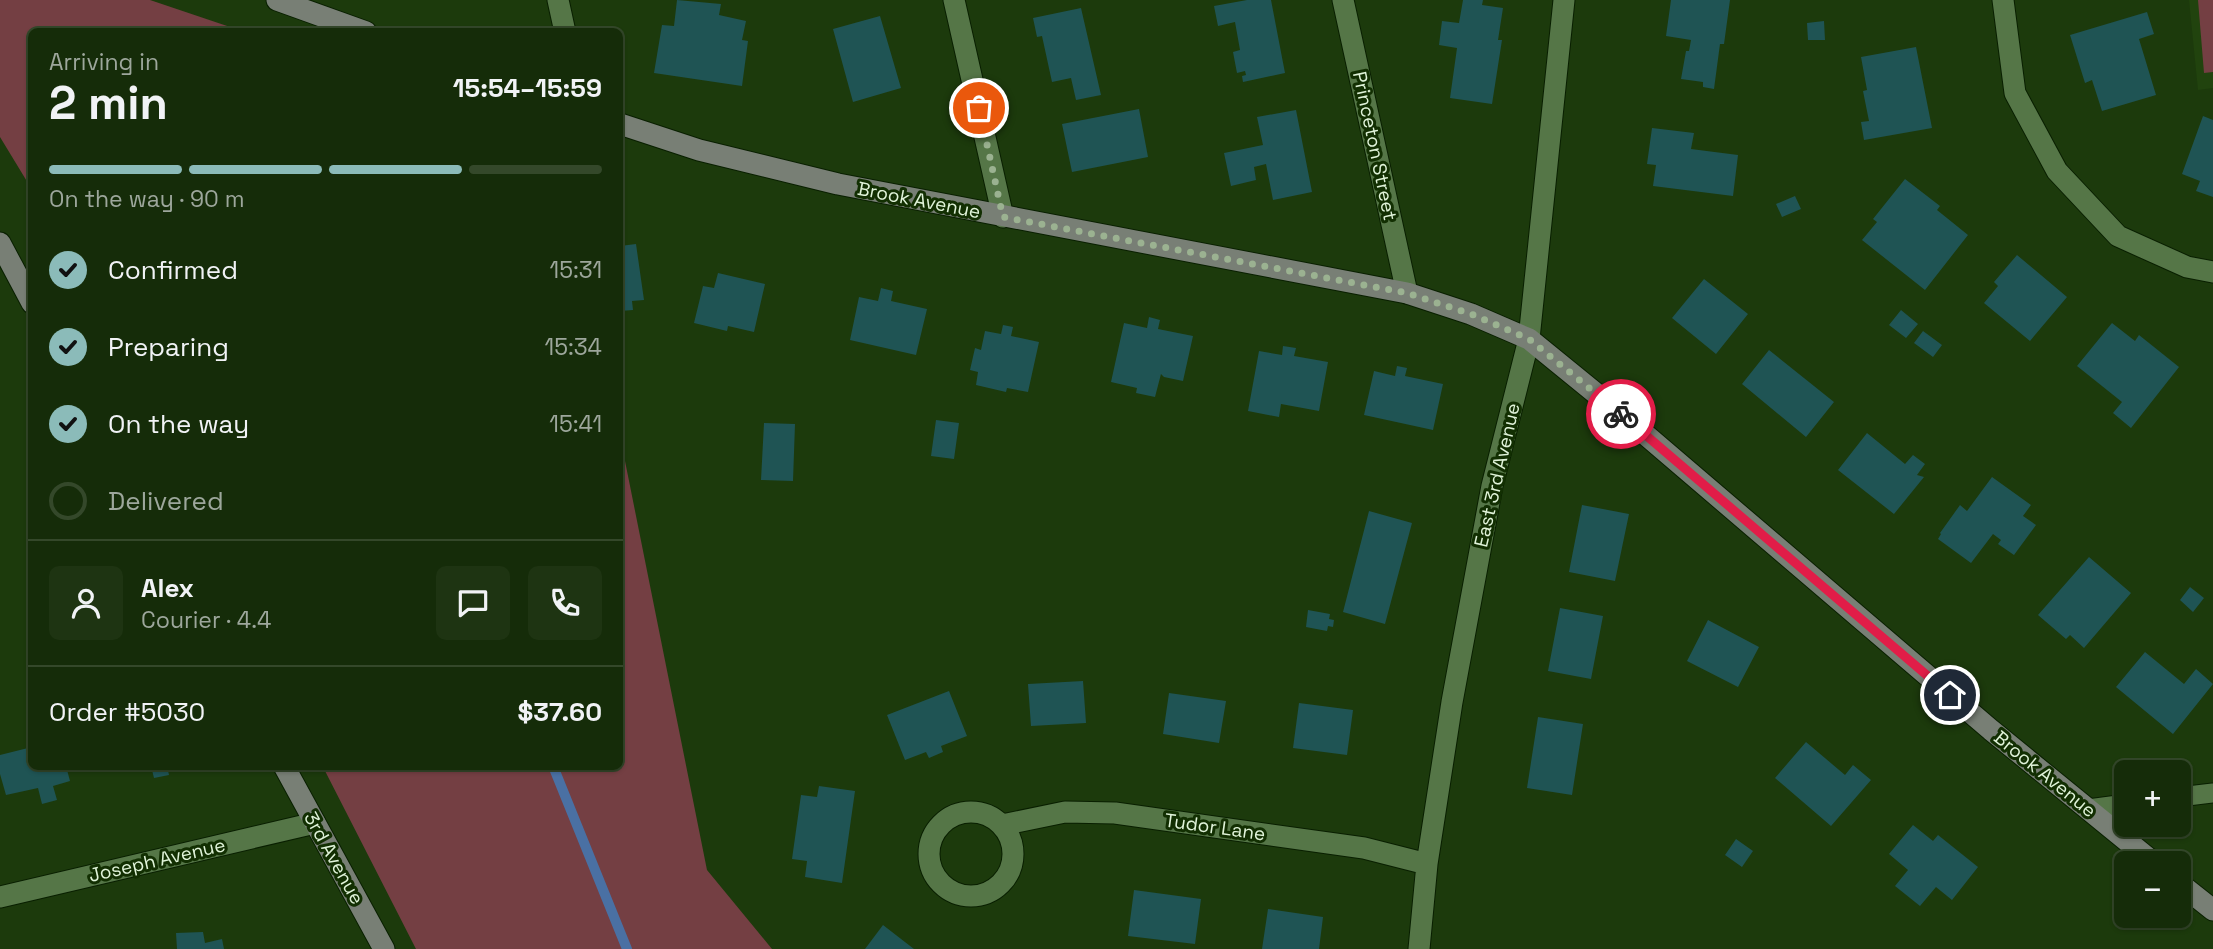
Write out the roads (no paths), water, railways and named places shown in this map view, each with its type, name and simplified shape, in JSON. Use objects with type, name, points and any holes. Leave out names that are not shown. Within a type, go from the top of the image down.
[{"type":"street","points":[[277,0],[355,28]]},
{"type":"street","points":[[558,0],[564,28]]},
{"type":"street","points":[[954,0],[1003,217]]},
{"type":"street","name":"Princeton Street","points":[[1343,0],[1407,293]]},
{"type":"street","name":"East 3rd Avenue","points":[[1419,949],[1427,864],[1452,702],[1489,499],[1529,339],[1564,0]]},
{"type":"street","points":[[2003,0],[2015,93],[2057,172],[2118,236],[2187,267],[2213,272]]},
{"type":"street","name":"Brook Avenue","points":[[623,125],[699,150],[838,184],[1407,293],[1471,314],[1529,339],[1626,418],[1991,730],[2139,851]]},
{"type":"street","points":[[0,243],[28,296]]},
{"type":"street","name":"3rd Avenue","points":[[286,770],[384,949]]},
{"type":"street","name":"Tudor Lane","points":[[1002,825],[1065,812],[1115,813],[1364,848],[1427,864]]},
{"type":"street","name":"Joseph Avenue","points":[[0,897],[315,823]]},
{"type":"street","points":[[2191,893],[2213,910]]},
{"type":"lane","points":[[2191,796],[2213,793]]},
{"type":"lane","points":[[2088,810],[2114,806]]},
{"type":"waterway","points":[[555,770],[627,949]]}]
